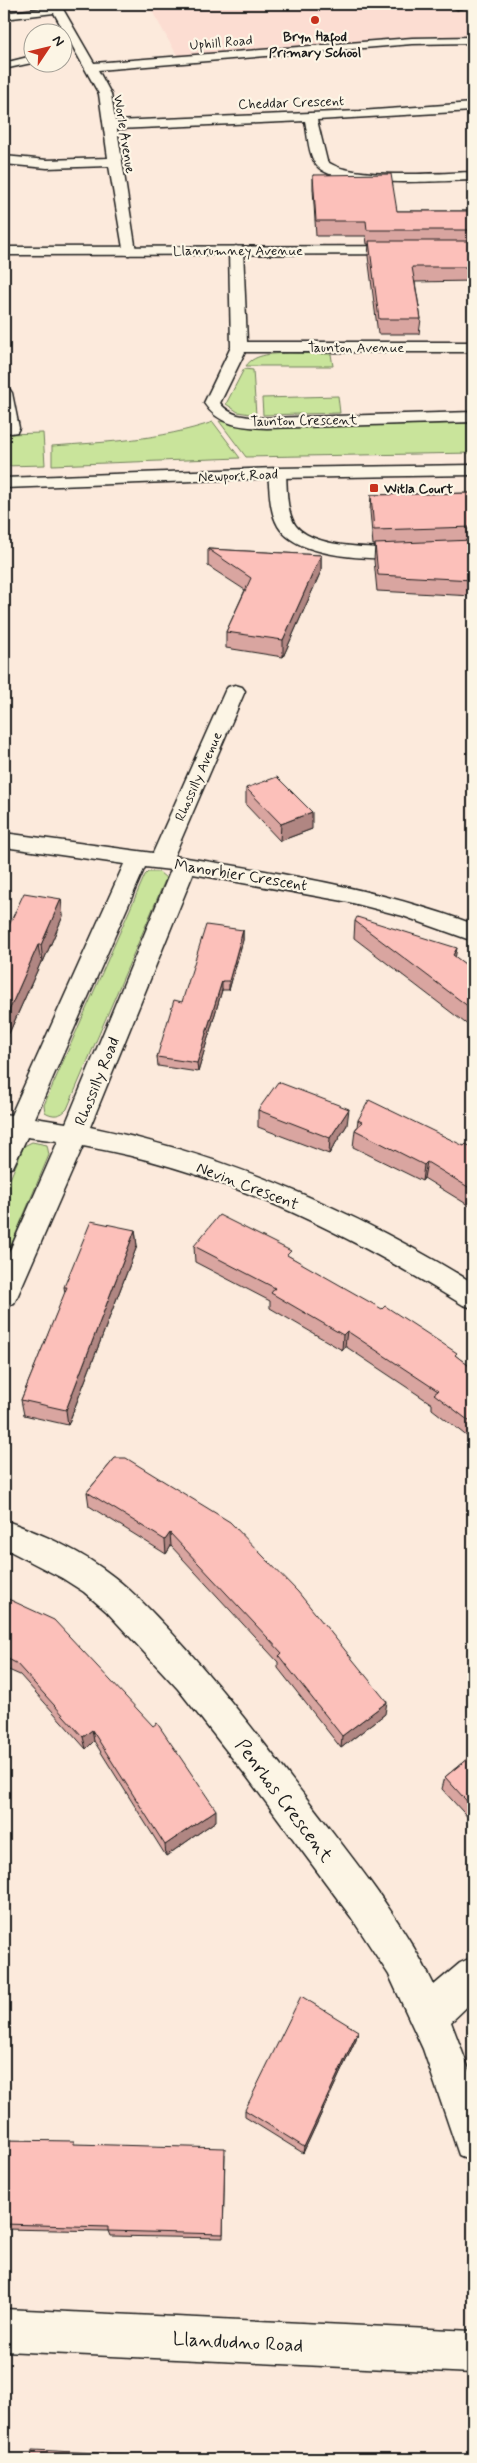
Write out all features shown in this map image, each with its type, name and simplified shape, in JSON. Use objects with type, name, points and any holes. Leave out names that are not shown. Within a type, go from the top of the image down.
[{"type":"street","points":[[4,16],[57,7]]},
{"type":"street","name":"Worle Avenue","points":[[57,7],[105,94],[129,251]]},
{"type":"street","name":"Uphill Road","points":[[92,68],[412,41],[473,40]]},
{"type":"street","points":[[72,56],[84,55]]},
{"type":"street","points":[[4,66],[22,62]]},
{"type":"street","name":"Cheddar Crescent","points":[[110,125],[310,117],[473,107]]},
{"type":"street","points":[[310,117],[322,163],[330,171],[361,176],[473,176]]},
{"type":"street","points":[[4,160],[47,164],[114,162]]},
{"type":"street","name":"Llanrumney Avenue","points":[[4,250],[473,250]]},
{"type":"street","name":"Taunton Crescent","points":[[236,250],[238,347],[231,366],[212,404],[215,410],[236,420],[267,423],[473,417]]},
{"type":"street","name":"Taunton Avenue","points":[[238,347],[473,346]]},
{"type":"street","points":[[4,393],[11,428]]},
{"type":"street","name":"Newport Road","points":[[4,483],[277,473],[473,470]]},
{"type":"street","points":[[277,473],[284,520],[290,531],[298,537],[318,545],[342,551],[368,552],[473,549]]},
{"type":"street","name":"Rhossilly Avenue","points":[[149,860],[235,691]]},
{"type":"street","name":"Manorbier Crescent","points":[[4,840],[185,865],[369,897],[434,916],[473,932]]},
{"type":"street","points":[[4,1160],[12,1125],[149,860]]},
{"type":"street","name":"Rhossilly Road","points":[[4,1295],[74,1135],[185,865]]},
{"type":"street","name":"Nevin Crescent","points":[[12,1125],[74,1135],[173,1157],[233,1176],[295,1202],[388,1248],[473,1297]]},
{"type":"street","name":"Penrhos Crescent","points":[[4,1534],[63,1562],[96,1582],[133,1616],[179,1664],[233,1730],[373,1918],[402,1962],[429,2016],[455,2078],[473,2141]]},
{"type":"street","points":[[429,2016],[473,1976]]},
{"type":"street","name":"Llandudno Road","points":[[4,2330],[473,2352]]},
{"type":"shaded area","name":"Bryn Hafod Primary School","points":[[148,4],[473,4],[473,37],[429,36],[178,57]]},
{"type":"green space","points":[[289,353],[331,354],[333,366],[246,366],[260,356]]},
{"type":"green space","points":[[244,369],[253,370],[256,415],[238,412],[226,404]]},
{"type":"green space","points":[[338,396],[340,413],[263,415],[262,398]]},
{"type":"green space","points":[[219,421],[263,428],[473,423],[473,453],[246,457]]},
{"type":"green space","points":[[213,422],[240,458],[52,465],[52,446],[153,436],[173,433]]},
{"type":"green space","points":[[43,433],[45,465],[4,466],[4,434]]},
{"type":"green space","points":[[148,872],[159,872],[166,878],[67,1109],[60,1114],[48,1114],[45,1112],[44,1105],[145,875]]},
{"type":"green space","points":[[32,1142],[47,1145],[49,1155],[4,1262],[4,1193],[24,1146]]},
{"type":"building","points":[[391,174],[397,211],[473,211],[473,230],[367,230],[366,221],[316,221],[313,175]]},
{"type":"building","points":[[369,241],[473,241],[473,267],[412,267],[421,319],[379,319]]},
{"type":"building","points":[[473,493],[473,527],[374,530],[371,495]]},
{"type":"building","points":[[473,540],[473,580],[378,575],[375,544]]},
{"type":"building","points":[[208,549],[321,555],[283,640],[226,632],[251,578]]},
{"type":"building","points":[[277,777],[312,812],[281,824],[246,788]]},
{"type":"building","points":[[24,893],[61,899],[41,945],[38,945],[4,1022],[4,936]]},
{"type":"building","points":[[357,917],[457,948],[453,955],[473,970],[473,1010],[355,921]]},
{"type":"building","points":[[206,925],[243,930],[229,981],[222,981],[197,1063],[157,1057],[174,1000],[182,1002]]},
{"type":"building","points":[[278,1082],[349,1109],[330,1138],[258,1110]]},
{"type":"building","points":[[369,1100],[464,1146],[466,1144],[473,1148],[473,1190],[427,1162],[424,1165],[355,1130],[362,1122],[358,1120]]},
{"type":"building","points":[[219,1215],[291,1251],[287,1255],[382,1309],[385,1306],[457,1353],[455,1355],[473,1369],[473,1424],[434,1394],[438,1391],[347,1331],[343,1335],[271,1293],[275,1288],[194,1246]]},
{"type":"building","points":[[91,1221],[135,1230],[66,1410],[21,1400],[67,1287],[64,1287]]},
{"type":"building","points":[[115,1458],[126,1458],[230,1522],[298,1592],[387,1702],[342,1736],[279,1656],[282,1653],[170,1533],[165,1540],[87,1492]]},
{"type":"building","points":[[4,1597],[54,1620],[153,1726],[157,1723],[216,1810],[165,1845],[92,1730],[83,1737],[16,1663],[4,1657]]},
{"type":"building","points":[[473,1754],[473,1808],[445,1777]]},
{"type":"building","points":[[301,1996],[358,2031],[304,2147],[245,2110]]},
{"type":"building","points":[[4,2140],[74,2141],[74,2144],[225,2148],[223,2234],[108,2231],[108,2227],[4,2224]]},
{"type":"building","points":[[32,2450],[232,2459],[31,2459]]},
{"type":"place","name":"Bryn Hafod Primary School","points":[[315,20]]},
{"type":"place","name":"Witla Court","points":[[374,488]]}]
